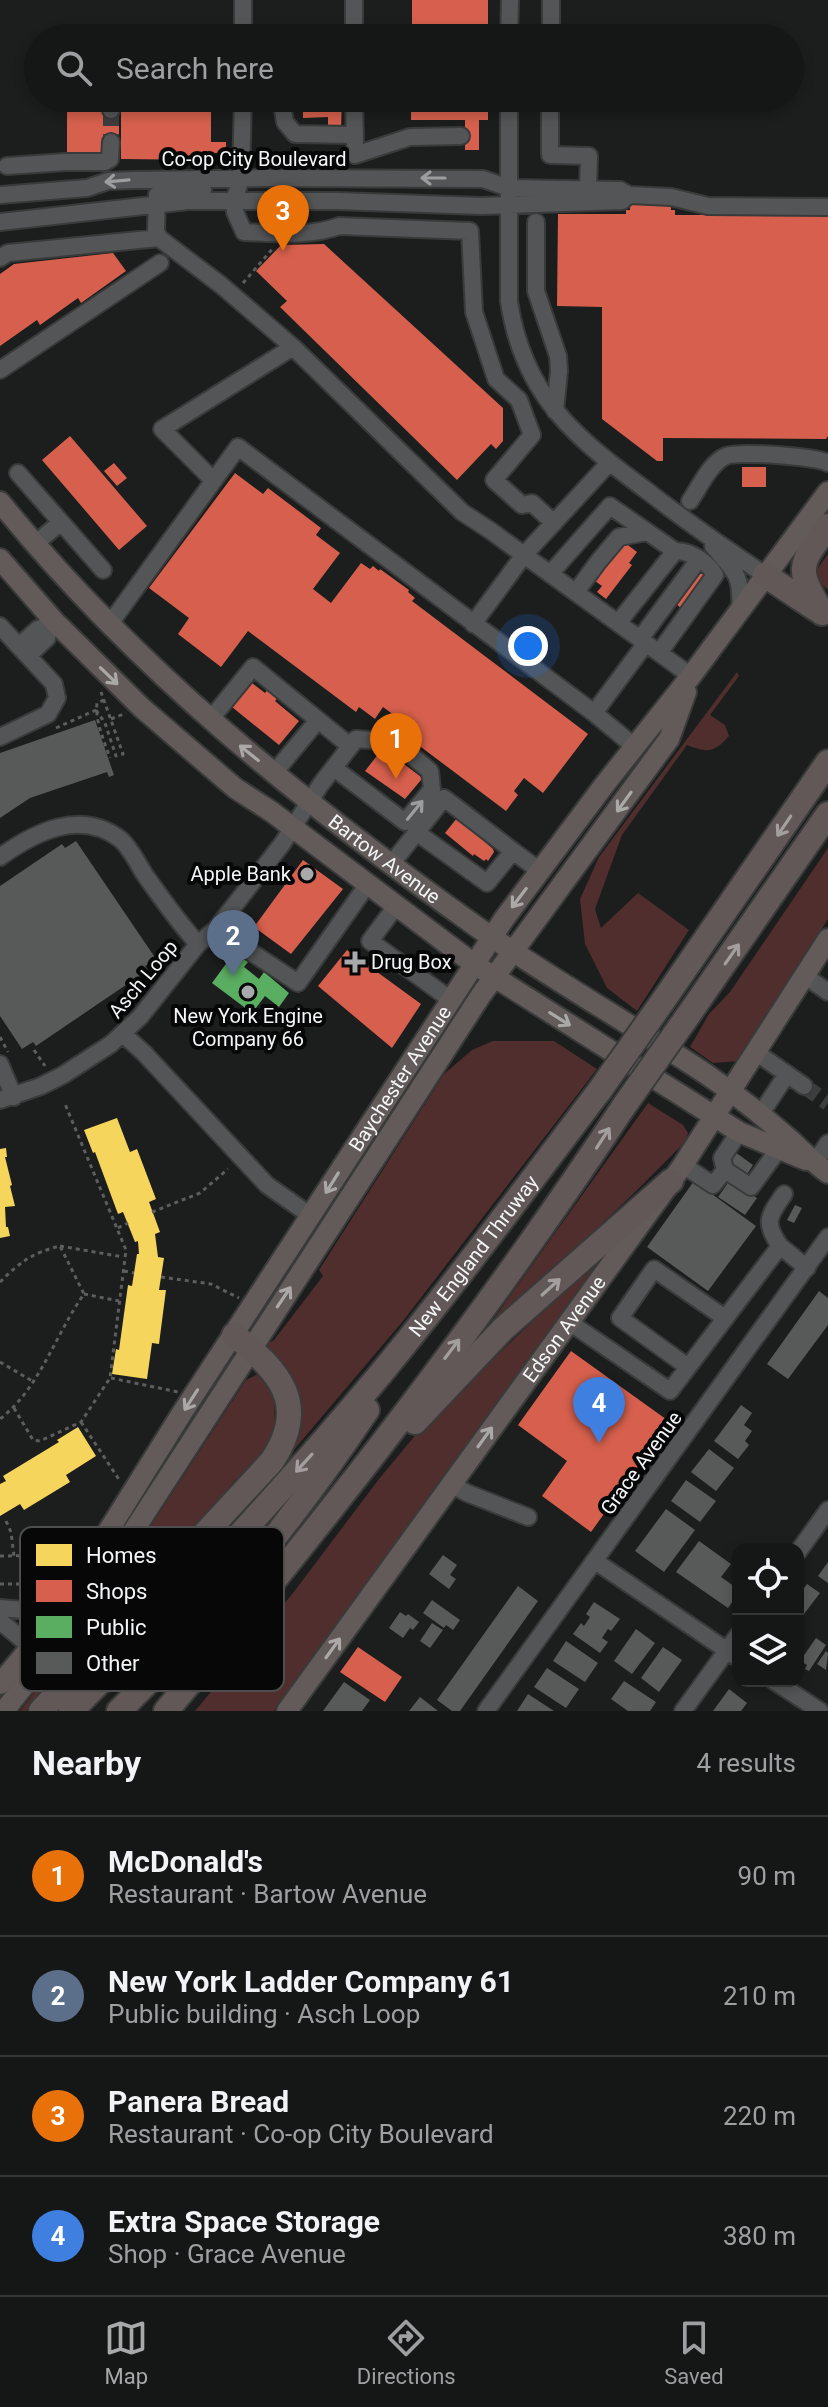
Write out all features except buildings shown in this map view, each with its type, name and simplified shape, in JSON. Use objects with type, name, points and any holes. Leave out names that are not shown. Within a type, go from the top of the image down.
[{"type":"highway","points":[[825,614],[807,588],[803,566],[806,555],[828,526]]},
{"type":"highway","points":[[765,575],[825,614]]},
{"type":"highway","name":"New England Thruway","points":[[247,1527],[378,1377],[444,1296],[600,1090],[828,762]]},
{"type":"highway","name":"New England Thruway","points":[[284,1566],[382,1443],[536,1237],[828,814]]},
{"type":"highway","points":[[302,1544],[503,1329],[677,1173]]},
{"type":"highway","points":[[282,1527],[306,1498],[444,1296]]},
{"type":"highway","points":[[212,1527],[272,1461],[288,1429],[289,1406],[276,1374],[242,1342]]},
{"type":"highway","points":[[41,1711],[60,1691]]},
{"type":"highway","name":"New England Thruway","points":[[71,1711],[91,1691]]},
{"type":"highway","points":[[119,1711],[138,1691]]},
{"type":"highway","name":"New England Thruway","points":[[166,1711],[182,1691]]},
{"type":"main road","name":"Baychester Avenue","points":[[131,1527],[242,1342],[311,1216],[492,937],[828,492]]},
{"type":"main road","name":"Bartow Avenue","points":[[0,502],[109,625],[210,720],[274,773],[492,937],[696,1068],[760,1115],[821,1168]]},
{"type":"main road","name":"Bartow Avenue","points":[[0,559],[51,623],[203,763],[235,788],[494,977],[739,1132],[821,1168]]},
{"type":"main road","points":[[51,623],[81,596]]},
{"type":"main road","name":"Baychester Avenue","points":[[114,1527],[494,977],[669,739],[691,676]]},
{"type":"main road","name":"Edson Avenue","points":[[287,1711],[699,1142],[828,939]]},
{"type":"main road","name":"Baychester Avenue","points":[[0,1684],[20,1660]]},
{"type":"main road","name":"Baychester Avenue","points":[[3,1708],[20,1687]]},
{"type":"street","points":[[243,0],[243,24]]},
{"type":"street","points":[[354,0],[354,24]]},
{"type":"street","points":[[509,24],[510,0]]},
{"type":"street","points":[[551,0],[551,24]]},
{"type":"street","points":[[243,112],[241,178],[234,201],[235,212],[244,232],[286,233],[339,226],[470,231],[474,312],[496,379],[519,400],[532,435],[494,480],[522,505],[532,503],[554,523]]},
{"type":"street","points":[[283,112],[285,122],[295,134],[354,135]]},
{"type":"street","points":[[354,112],[356,178]]},
{"type":"street","points":[[509,112],[509,301],[514,330],[531,372],[555,411],[583,442],[699,530],[765,575]]},
{"type":"street","points":[[550,112],[550,155],[589,156],[588,188]]},
{"type":"street","points":[[355,155],[394,136],[461,136]]},
{"type":"street","points":[[7,166],[105,162],[110,159],[111,142]]},
{"type":"street","name":"Co-op City Boulevard","points":[[0,195],[87,188],[108,181],[241,178],[483,179],[509,188],[588,188],[620,190],[629,195],[622,201],[508,206],[188,201],[0,222]]},
{"type":"street","points":[[216,179],[203,190],[162,192],[157,195],[156,231],[159,238],[293,347],[462,512],[691,676]]},
{"type":"street","points":[[629,195],[671,197],[708,206],[828,207]]},
{"type":"street","points":[[337,201],[339,226]]},
{"type":"street","points":[[536,222],[536,291],[558,356],[555,411]]},
{"type":"street","points":[[0,258],[8,253],[159,238]]},
{"type":"street","points":[[0,370],[160,263]]},
{"type":"street","points":[[213,480],[162,429],[293,347]]},
{"type":"street","points":[[109,625],[238,447],[594,713],[635,747]]},
{"type":"street","points":[[690,501],[716,464],[727,455],[801,456],[828,463]]},
{"type":"street","points":[[473,624],[524,555],[609,463]]},
{"type":"street","points":[[18,473],[103,570]]},
{"type":"street","points":[[550,574],[610,506],[675,551],[686,551],[699,559],[715,575],[648,645],[594,713]]},
{"type":"street","points":[[35,544],[61,522]]},
{"type":"street","points":[[699,530],[737,575],[741,590],[740,610]]},
{"type":"street","points":[[576,592],[619,537],[647,532]]},
{"type":"street","points":[[618,623],[675,551]]},
{"type":"street","points":[[648,645],[699,559]]},
{"type":"street","points":[[24,651],[38,629],[51,623]]},
{"type":"street","points":[[0,626],[54,684],[57,698],[48,714],[0,737]]},
{"type":"street","points":[[210,720],[253,667],[318,720],[353,742],[396,742],[430,771],[432,789],[405,822],[334,768]]},
{"type":"street","points":[[274,773],[318,720]]},
{"type":"street","name":"Asch Loop","points":[[7,1098],[63,1075],[123,1034],[160,994],[198,944],[216,929],[294,829],[310,801],[353,742]]},
{"type":"street","points":[[392,863],[444,798],[540,871]]},
{"type":"street","points":[[0,857],[27,838],[58,826],[81,825],[105,831],[122,841],[178,922],[198,944]]},
{"type":"street","points":[[416,832],[487,883],[513,851]]},
{"type":"street","points":[[216,929],[298,983],[367,885]]},
{"type":"street","points":[[396,906],[370,941],[451,1000]]},
{"type":"street","points":[[805,976],[828,992]]},
{"type":"street","points":[[123,1034],[267,1185],[311,1216]]},
{"type":"street","points":[[757,1053],[804,1086]]},
{"type":"street","points":[[0,1064],[7,1098]]},
{"type":"street","points":[[760,1115],[787,1074]]},
{"type":"street","points":[[677,1173],[713,1185],[739,1132]]},
{"type":"street","points":[[699,1142],[751,1187],[778,1150]]},
{"type":"street","points":[[821,1168],[828,1143]]},
{"type":"street","points":[[784,1194],[769,1215],[769,1231],[780,1246],[807,1268]]},
{"type":"street","name":"Grace Avenue","points":[[486,1711],[828,1237]]},
{"type":"street","points":[[569,1322],[670,1391],[780,1246]]},
{"type":"street","points":[[688,1367],[620,1318],[654,1269],[725,1318]]},
{"type":"street","points":[[451,1484],[528,1517]]},
{"type":"street","points":[[804,1544],[828,1510]]},
{"type":"street","points":[[595,1561],[732,1654],[683,1711]]},
{"type":"street","points":[[0,1608],[20,1610]]},
{"type":"street","points":[[0,1621],[20,1638]]},
{"type":"street","points":[[783,1687],[820,1711]]},
{"type":"path","points":[[232,295],[286,233]]},
{"type":"path","points":[[96,710],[105,723],[116,756],[123,754],[101,691]]},
{"type":"path","points":[[104,700],[97,703],[96,710],[110,758]]},
{"type":"path","points":[[35,722],[54,728],[96,710]]},
{"type":"path","points":[[111,719],[130,712]]},
{"type":"path","points":[[99,725],[105,723]]},
{"type":"path","points":[[34,1050],[45,1066]]},
{"type":"path","points":[[14,1408],[33,1440],[40,1441],[81,1422],[110,1378],[126,1250],[65,1104]]},
{"type":"path","points":[[152,1212],[200,1193],[228,1169]]},
{"type":"path","points":[[118,1228],[128,1223]]},
{"type":"path","points":[[0,1282],[21,1262],[41,1251],[60,1246],[125,1257]]},
{"type":"path","points":[[60,1246],[84,1294]]},
{"type":"path","points":[[124,1271],[134,1273]]},
{"type":"path","points":[[161,1277],[211,1284],[239,1298]]},
{"type":"path","points":[[84,1294],[120,1301]]},
{"type":"path","points":[[0,1419],[14,1408],[34,1382],[84,1294]]},
{"type":"path","points":[[0,1362],[34,1382]]},
{"type":"path","points":[[110,1378],[178,1392]]},
{"type":"path","points":[[81,1422],[120,1481]]},
{"type":"path","points":[[6,1521],[11,1532],[14,1556]]},
{"type":"path","points":[[0,1556],[20,1556]]},
{"type":"shaded area","points":[[828,554],[828,590],[815,572]]},
{"type":"shaded area","points":[[737,672],[739,676],[710,715],[725,725],[729,736],[710,750],[687,745],[622,835],[595,909],[601,928],[638,893],[689,930],[637,1011],[607,988],[585,944],[580,899],[599,857]]},
{"type":"shaded area","points":[[828,848],[828,919],[739,1061],[713,1063],[690,1047],[709,1014],[730,992]]},
{"type":"shaded area","points":[[493,1041],[554,1041],[597,1069],[403,1321],[286,1459],[295,1442],[296,1428],[266,1352],[267,1344],[274,1340],[323,1276],[319,1270],[444,1074],[472,1050]]},
{"type":"shaded area","points":[[648,1103],[683,1125],[688,1133],[685,1142],[498,1322],[495,1317]]},
{"type":"shaded area","points":[[596,1266],[274,1711],[195,1711],[212,1691],[284,1691],[284,1604],[427,1421],[569,1287]]},
{"type":"shaded area","points":[[258,1374],[274,1397],[275,1428],[264,1454],[234,1481],[199,1527],[150,1527],[246,1380]]},
{"type":"shaded area","points":[[35,1691],[48,1691],[30,1711],[20,1711]]},
{"type":"tunnel","points":[[111,112],[111,142]]},
{"type":"tunnel","points":[[804,1086],[828,1103]]},
{"type":"place","name":"Panera Bread","points":[[283,251]]},
{"type":"place","name":"McDonald's","points":[[396,779]]},
{"type":"place","name":"Apple Bank","points":[[307,874]]},
{"type":"place","name":"Drug Box","points":[[355,962]]},
{"type":"place","name":"New York Ladder Company 61","points":[[233,976]]},
{"type":"place","name":"New York Engine Company 66","points":[[248,992]]},
{"type":"place","name":"Extra Space Storage","points":[[599,1443]]}]
